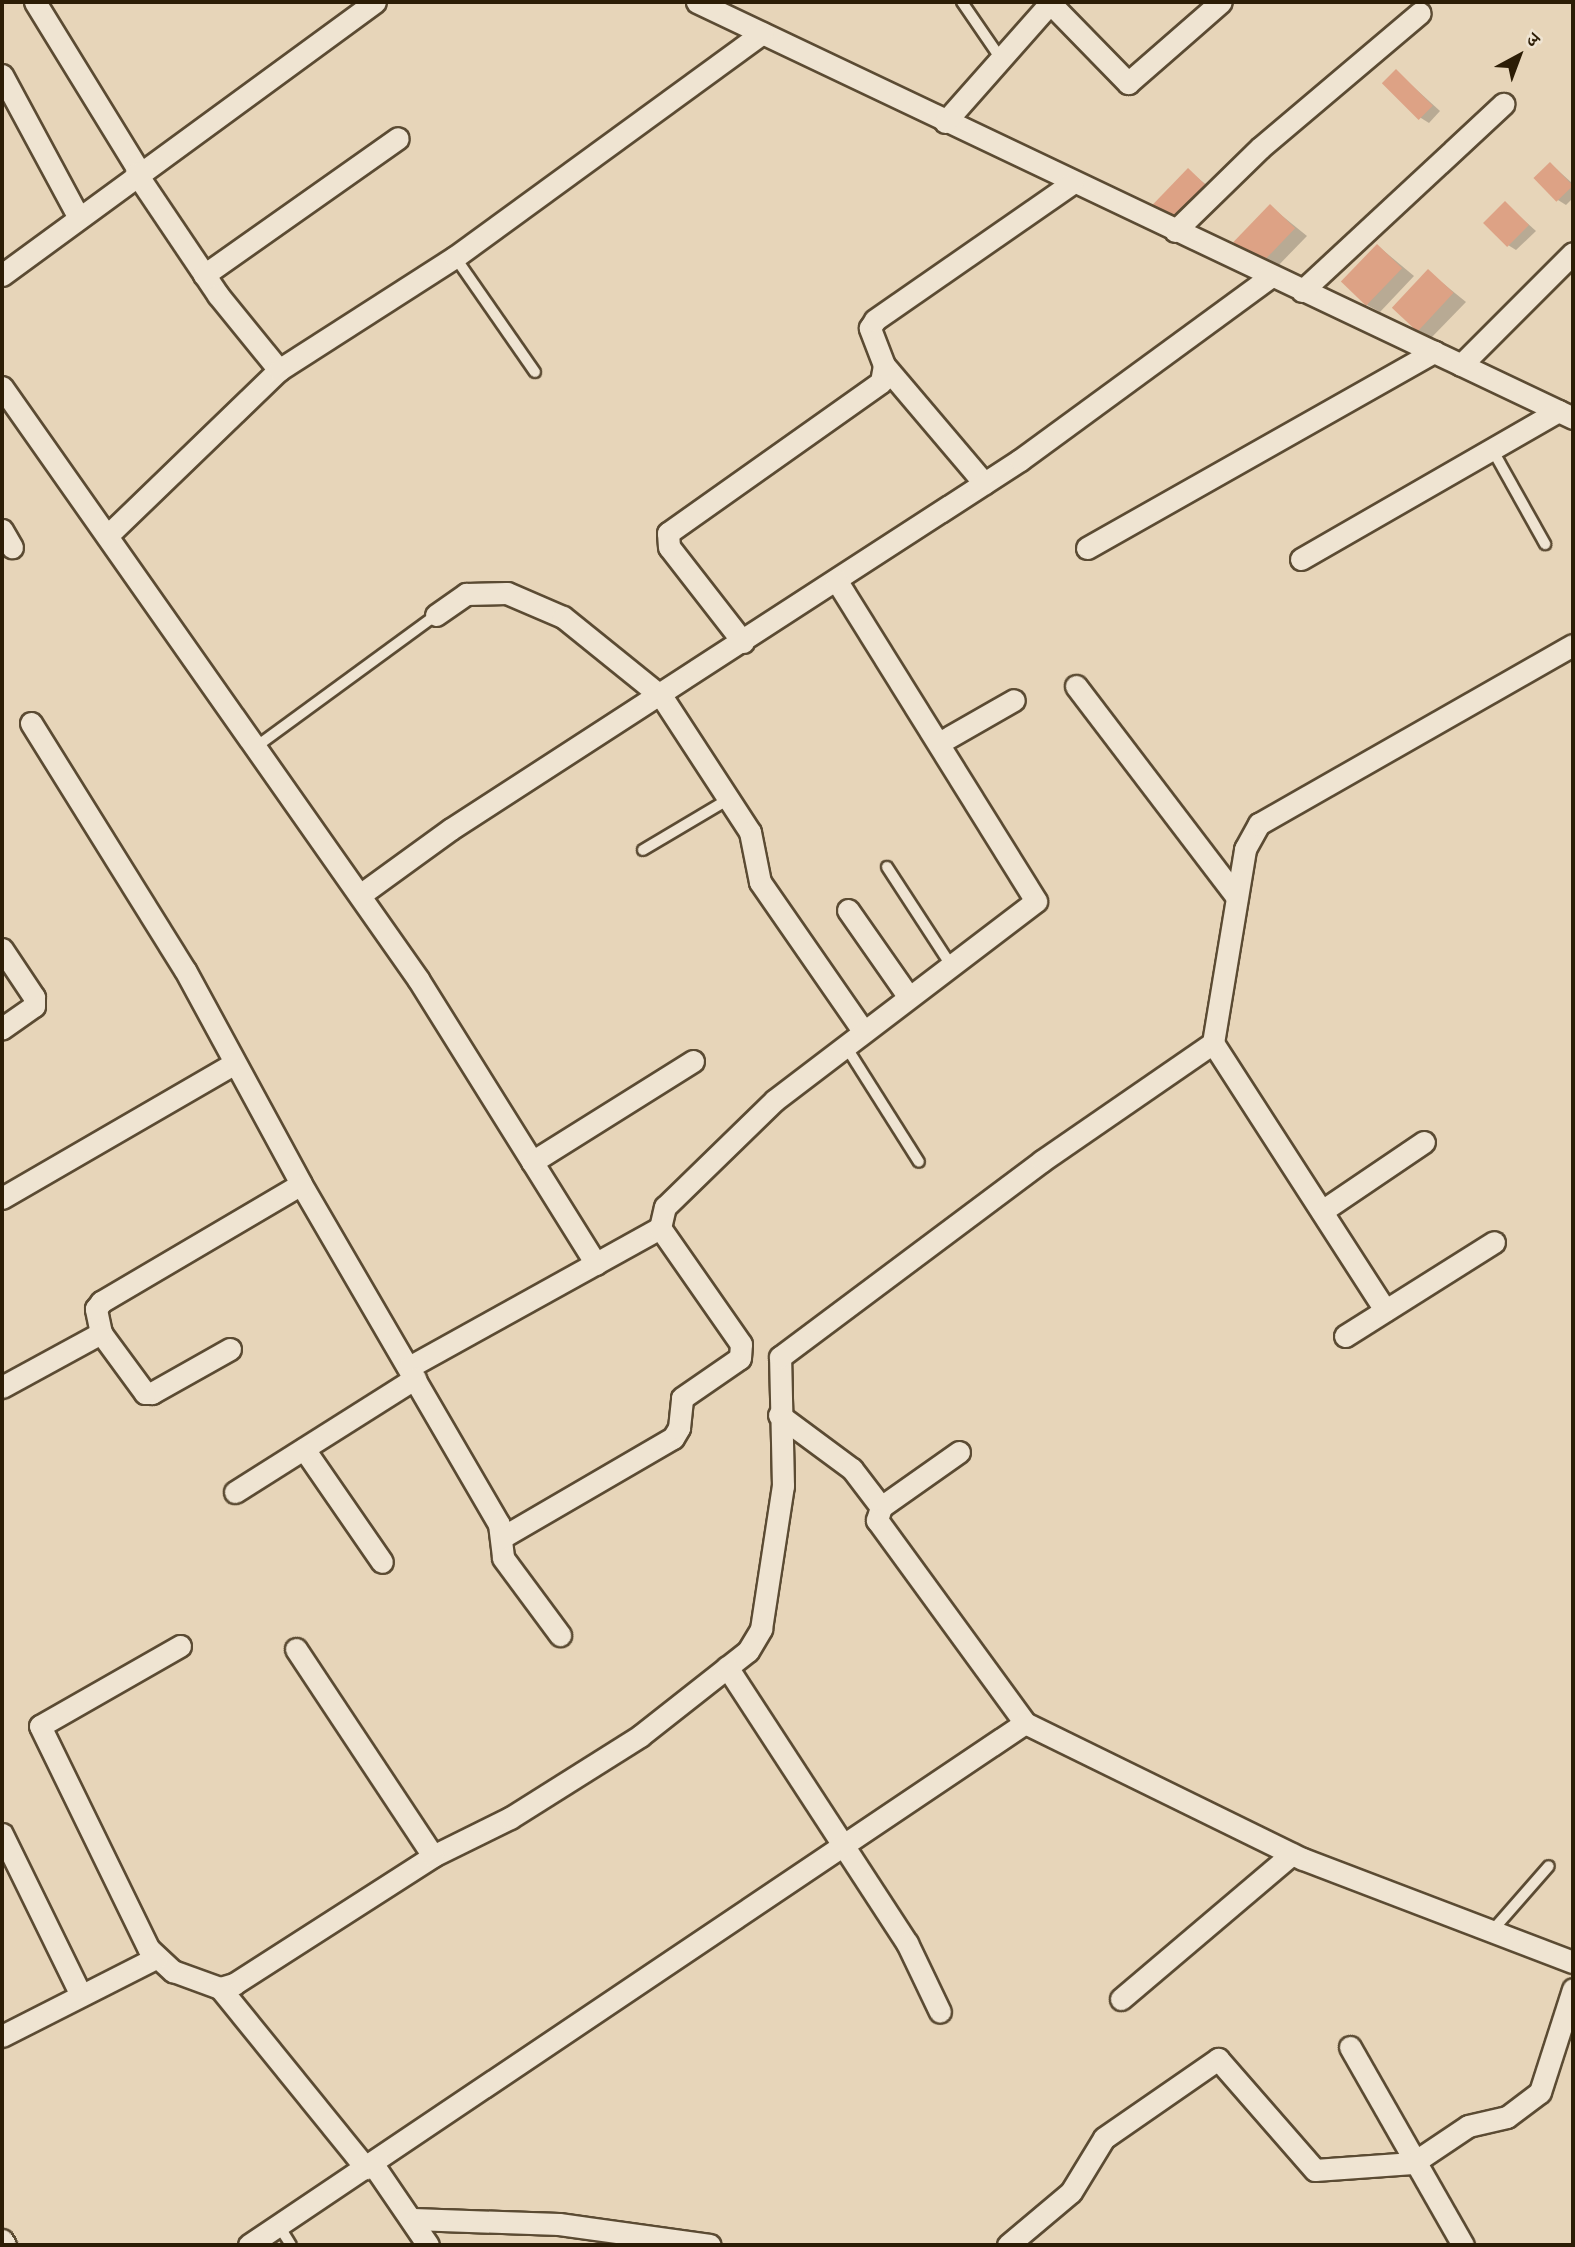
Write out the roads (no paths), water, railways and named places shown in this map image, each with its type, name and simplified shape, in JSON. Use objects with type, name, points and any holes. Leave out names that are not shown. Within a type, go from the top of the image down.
[{"type":"street","points":[[35,2],[137,172],[205,275],[279,370]]},
{"type":"street","points":[[2,275],[137,172],[375,2]]},
{"type":"street","points":[[697,2],[1072,183],[1461,365],[1567,411]]},
{"type":"street","points":[[945,122],[1051,3],[1128,83],[1221,2]]},
{"type":"street","points":[[1175,231],[1260,148],[1420,13]]},
{"type":"street","points":[[108,535],[279,370],[454,257],[762,33]]},
{"type":"street","points":[[2,75],[79,218]]},
{"type":"street","points":[[1302,291],[1503,104]]},
{"type":"street","points":[[205,275],[398,138]]},
{"type":"street","points":[[984,483],[884,365],[872,336],[875,320],[1072,183]]},
{"type":"street","points":[[1461,365],[1573,253]]},
{"type":"street","points":[[360,895],[451,829],[662,697],[984,483],[1271,276]]},
{"type":"street","points":[[1087,548],[1434,352]]},
{"type":"street","points":[[743,642],[669,547],[668,533],[871,390],[881,382],[884,365]]},
{"type":"street","points":[[2,387],[360,895],[596,1264]]},
{"type":"street","points":[[1301,559],[1492,449],[1567,411]]},
{"type":"street","points":[[779,1363],[742,1351],[660,1228],[665,1207],[775,1100],[1036,901],[836,580]]},
{"type":"street","points":[[436,615],[466,594],[507,593],[563,617],[662,697],[753,837],[760,882],[863,1031]]},
{"type":"street","points":[[1385,1310],[1213,1043],[1250,836],[1271,813],[1573,645]]},
{"type":"street","points":[[1076,685],[1237,897]]},
{"type":"street","points":[[939,743],[1014,700]]},
{"type":"street","points":[[31,723],[185,970],[301,1184],[499,1524],[503,1558],[560,1635]]},
{"type":"street","points":[[848,910],[908,996]]},
{"type":"street","points":[[2,948],[34,997],[34,1006],[2,1028]]},
{"type":"street","points":[[180,1646],[40,1726],[156,1958],[194,1982],[220,1988],[234,1984],[433,1856],[510,1818],[640,1736],[757,1641],[783,1486],[779,1363],[787,1349],[1213,1043]]},
{"type":"street","points":[[532,1162],[693,1061]]},
{"type":"street","points":[[4,1192],[235,1063]]},
{"type":"street","points":[[1322,1211],[1424,1142]]},
{"type":"street","points":[[230,1349],[152,1393],[145,1393],[101,1334],[95,1317],[101,1302],[301,1184]]},
{"type":"street","points":[[235,1492],[304,1449],[412,1373],[660,1228]]},
{"type":"street","points":[[1345,1336],[1494,1242]]},
{"type":"street","points":[[2,1387],[101,1334]]},
{"type":"street","points":[[501,1538],[673,1438],[679,1428],[682,1398],[740,1358],[742,1351]]},
{"type":"street","points":[[779,1415],[852,1469],[881,1507]]},
{"type":"street","points":[[304,1449],[382,1562]]},
{"type":"street","points":[[959,1452],[881,1507],[877,1520],[1025,1723],[1292,1854],[1573,1962]]},
{"type":"street","points":[[296,1649],[433,1856]]},
{"type":"street","points":[[727,1667],[907,1943],[940,2012]]},
{"type":"street","points":[[250,2245],[1025,1723]]},
{"type":"street","points":[[2,1833],[81,1995]]},
{"type":"street","points":[[1121,1999],[1292,1854]]},
{"type":"street","points":[[2,2036],[156,1958]]},
{"type":"street","points":[[220,1988],[413,2219],[428,2245]]},
{"type":"street","points":[[1008,2245],[1071,2192],[1104,2138],[1218,2059],[1315,2169],[1413,2163],[1468,2126],[1507,2117],[1540,2092],[1573,1990]]},
{"type":"street","points":[[1350,2047],[1413,2163],[1462,2245]]},
{"type":"street","points":[[413,2219],[559,2224],[710,2245]]},
{"type":"street","points":[[2,2240],[5,2245]]},
{"type":"lane","points":[[962,2],[1001,59]]},
{"type":"lane","points":[[454,257],[535,372]]},
{"type":"lane","points":[[1492,449],[1545,544]]},
{"type":"lane","points":[[257,746],[436,615]]},
{"type":"lane","points":[[643,850],[729,799]]},
{"type":"lane","points":[[887,867],[951,965]]},
{"type":"lane","points":[[845,1045],[919,1162]]},
{"type":"lane","points":[[1492,1931],[1549,1866]]},
{"type":"lane","points":[[279,2226],[291,2245]]}]
